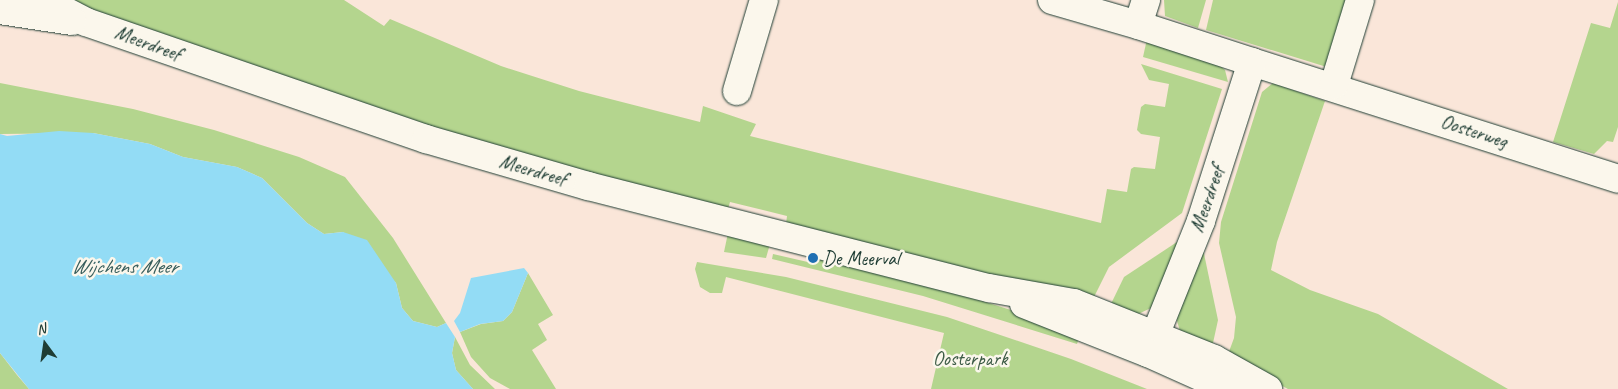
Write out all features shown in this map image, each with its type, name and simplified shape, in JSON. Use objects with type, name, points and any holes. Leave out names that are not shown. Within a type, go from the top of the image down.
[{"type":"street","name":"Meerdreef","points":[[44,0],[86,22],[426,139],[588,186],[989,288],[1074,303],[1152,344],[1228,389]]},
{"type":"street","points":[[737,91],[764,0]]},
{"type":"street","name":"Oosterweg","points":[[1052,0],[1142,12],[1252,62],[1334,85],[1617,173]]},
{"type":"street","points":[[1334,85],[1360,0]]},
{"type":"street","name":"Meerdreef","points":[[0,10],[86,22]]},
{"type":"street","name":"Meerdreef","points":[[1152,344],[1201,221],[1252,62]]},
{"type":"street","name":"Meerdreef","points":[[1152,344],[1214,359],[1268,389]]},
{"type":"green space","points":[[64,0],[344,0],[384,26],[390,19],[501,66],[579,91],[700,122],[703,106],[756,124],[750,136],[1101,223],[1107,189],[1127,192],[1131,169],[1134,167],[1155,169],[1160,137],[1141,134],[1137,130],[1141,107],[1145,104],[1165,107],[1169,84],[1149,80],[1141,64],[1222,89],[1182,213],[1109,267],[1091,303],[786,224],[787,216],[730,202],[728,209],[495,147],[311,89]]},
{"type":"green space","points":[[1164,0],[1206,0],[1198,28],[1165,16]]},
{"type":"green space","points":[[1213,0],[1347,0],[1330,68],[1206,30]]},
{"type":"green space","points":[[1618,2],[1618,127],[1613,142],[1607,141],[1594,154],[1553,142],[1591,23],[1610,28]]},
{"type":"green space","points":[[1147,39],[1217,63],[1225,70],[1228,82],[1143,57]]},
{"type":"green space","points":[[0,83],[133,109],[214,130],[299,157],[345,177],[393,238],[446,323],[437,327],[413,321],[402,308],[396,283],[343,232],[324,234],[307,223],[262,178],[237,167],[183,157],[150,144],[93,133],[0,134]]},
{"type":"green space","points":[[1273,83],[1325,101],[1277,242],[1271,270],[1310,290],[1378,314],[1508,389],[1288,389],[1227,357],[1234,338],[1236,317],[1219,243],[1221,222],[1262,92]]},
{"type":"green space","points":[[728,233],[770,244],[766,258],[724,252]]},
{"type":"green space","points":[[1180,240],[1156,302],[1151,308],[1136,315],[1109,308],[1124,277]]},
{"type":"green space","points":[[1203,249],[1218,320],[1211,352],[1180,331],[1175,314]]},
{"type":"green space","points":[[773,254],[812,263],[815,255],[938,287],[1081,332],[1077,344],[923,296],[772,259]]},
{"type":"green space","name":"Oosterpark","points":[[697,262],[786,277],[947,317],[1071,359],[1147,389],[931,389],[944,333],[726,277],[722,293],[710,293],[700,287],[695,269]]},
{"type":"green space","points":[[528,273],[553,315],[538,324],[547,340],[532,350],[556,389],[510,389],[490,378],[471,357],[460,332],[481,324],[503,321],[512,312]]},
{"type":"green space","points":[[455,337],[470,365],[495,389],[473,389],[456,370],[452,353]]},
{"type":"green space","points":[[0,353],[17,375],[29,389],[0,389]]},
{"type":"water","name":"Wijchens Meer","points":[[59,131],[93,133],[150,144],[183,157],[237,167],[262,178],[307,223],[324,234],[343,232],[367,240],[396,283],[402,308],[413,321],[437,327],[446,323],[455,337],[452,353],[456,370],[473,389],[29,389],[0,353],[0,134],[7,136]]},
{"type":"water","points":[[524,268],[528,273],[512,312],[503,321],[480,324],[460,332],[454,321],[460,313],[471,278]]},
{"type":"place","name":"De Meerval","points":[[813,258]]}]
